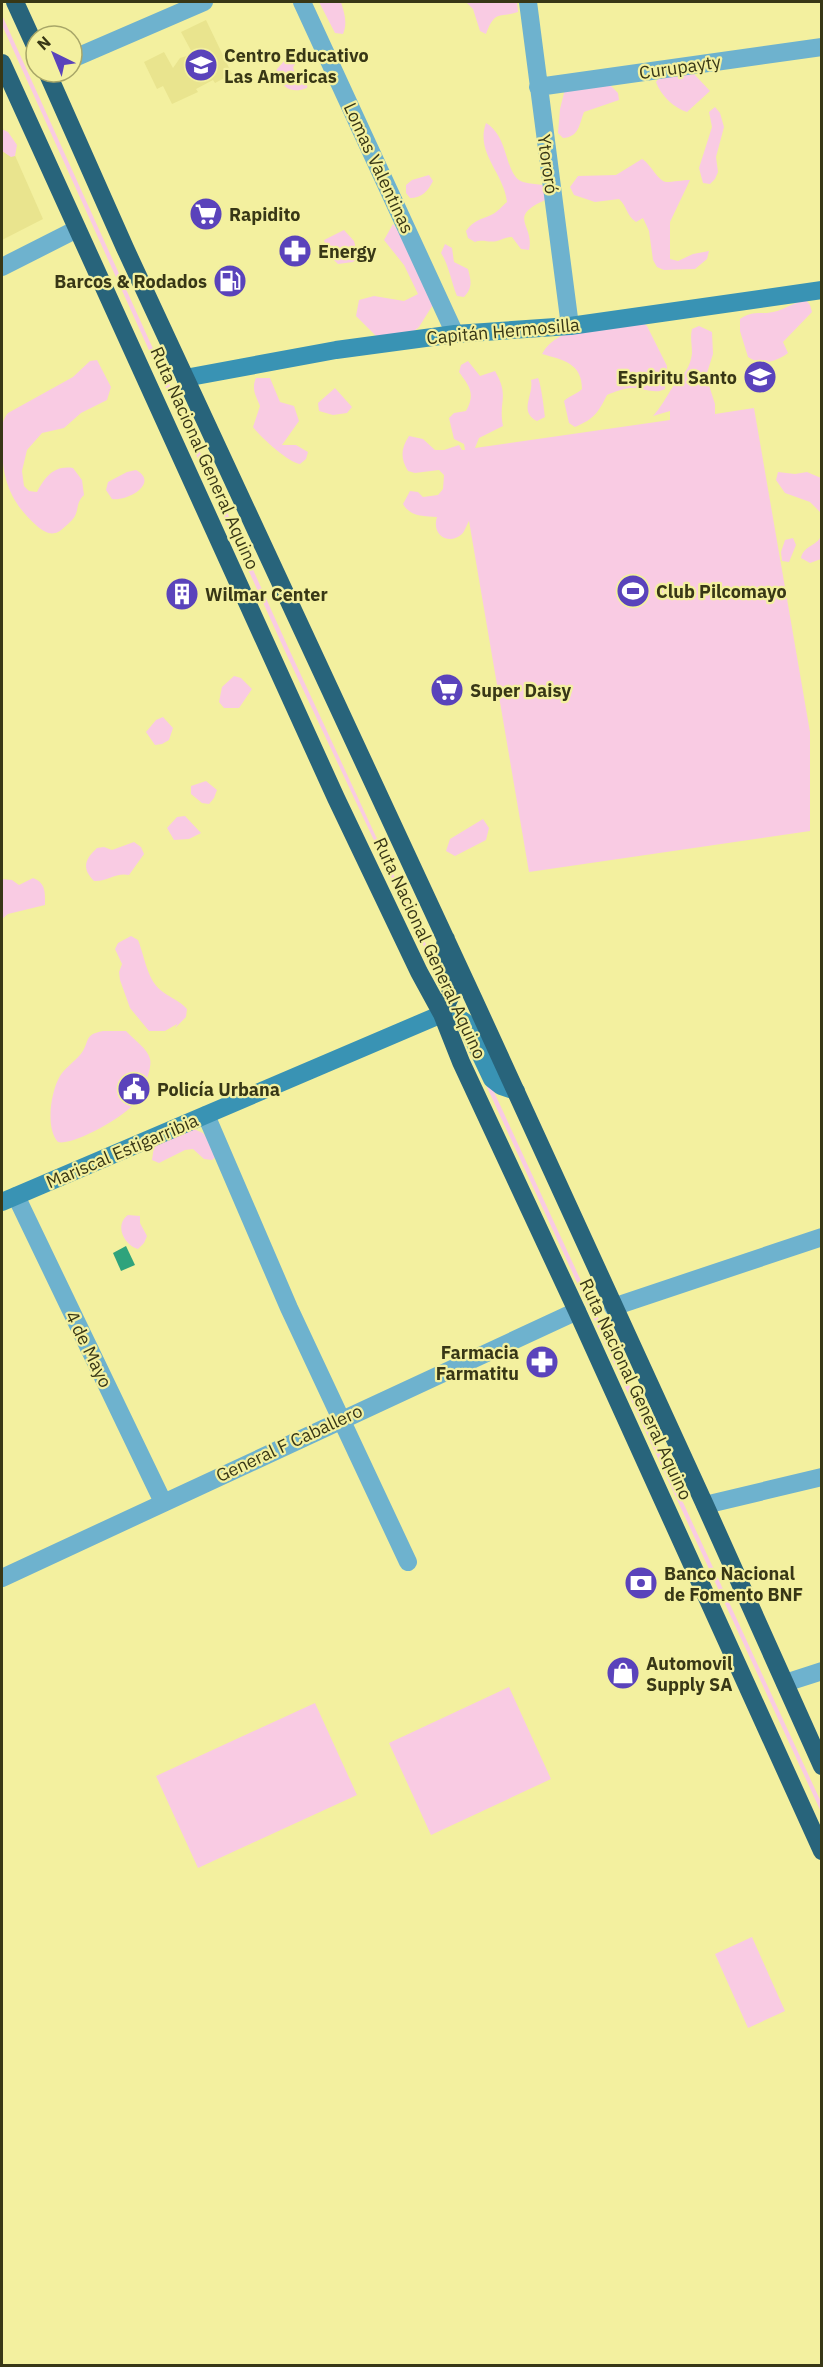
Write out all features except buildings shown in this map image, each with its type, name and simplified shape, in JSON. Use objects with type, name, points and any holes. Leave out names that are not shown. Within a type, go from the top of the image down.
[{"type":"highway","points":[[15,2],[25,24]]},
{"type":"highway","name":"Ruta Nacional General Aquino","points":[[2,63],[341,808],[418,972],[442,1014],[461,1062],[577,1311],[822,1851]]},
{"type":"highway","name":"Ruta Nacional General Aquino","points":[[52,84],[185,378],[516,1091],[822,1766]]},
{"type":"highway","points":[[442,1014],[452,993],[441,967],[446,939]]},
{"type":"street","points":[[84,54],[204,2]]},
{"type":"street","name":"Lomas Valentinas","points":[[302,2],[455,334]]},
{"type":"street","name":"Ytororó","points":[[528,2],[570,326]]},
{"type":"street","name":"Curupayty","points":[[538,87],[822,47]]},
{"type":"street","points":[[2,267],[76,229]]},
{"type":"street","name":"Capitán Hermosilla","points":[[185,378],[336,350],[455,334],[570,326],[822,290]]},
{"type":"street","points":[[442,1014],[455,1016],[465,1023],[492,1079],[501,1086],[516,1091]]},
{"type":"street","name":"Mariscal Estigarribia","points":[[9,1199],[442,1014]]},
{"type":"street","points":[[206,1115],[289,1308],[408,1562]]},
{"type":"street","name":"4 de Mayo","points":[[9,1199],[163,1502]]},
{"type":"street","points":[[613,1307],[822,1237]]},
{"type":"street","name":"General F Caballero","points":[[2,1578],[577,1311]]},
{"type":"street","points":[[705,1505],[822,1477]]},
{"type":"street","points":[[785,1683],[822,1671]]},
{"type":"shaded area","points":[[319,2],[341,2],[345,22],[343,34],[335,33]]},
{"type":"shaded area","points":[[466,2],[517,2],[518,12],[495,18],[486,34],[480,31],[473,9]]},
{"type":"shaded area","points":[[2,15],[24,64],[24,74],[2,25]]},
{"type":"shaded area","name":"Centro Educativo Las Americas","points":[[206,20],[232,74],[215,83],[213,80],[196,89],[198,92],[172,104],[163,86],[157,89],[144,62],[164,52],[173,68],[180,58],[187,56],[195,58],[181,32]]},
{"type":"shaded area","points":[[287,58],[298,61],[293,67],[295,74],[308,81],[307,88],[289,89],[275,76],[277,69]]},
{"type":"shaded area","points":[[665,70],[694,74],[710,91],[687,112],[682,110],[665,97],[658,87],[656,82]]},
{"type":"shaded area","points":[[597,72],[618,93],[619,100],[584,112],[575,133],[563,138],[558,133],[560,109],[566,85]]},
{"type":"shaded area","points":[[29,84],[33,84],[288,647],[436,966],[434,968],[284,649]]},
{"type":"shaded area","points":[[715,107],[720,113],[724,127],[716,157],[718,172],[710,184],[703,183],[699,168],[712,127],[709,112]]},
{"type":"shaded area","points":[[486,123],[499,137],[517,178],[523,182],[547,186],[545,200],[533,206],[524,217],[529,234],[529,250],[521,249],[512,237],[475,242],[468,238],[466,231],[472,225],[498,211],[507,202],[505,192],[484,144]]},
{"type":"shaded area","points":[[2,126],[43,219],[2,240]]},
{"type":"shaded area","points":[[2,129],[8,132],[17,145],[15,156],[11,157],[2,151]]},
{"type":"shaded area","points":[[642,159],[663,181],[690,180],[670,222],[670,259],[678,261],[693,254],[709,251],[707,259],[695,269],[664,270],[657,267],[653,260],[649,231],[643,218],[636,222],[619,199],[595,202],[574,195],[570,187],[578,176],[616,175]]},
{"type":"shaded area","points":[[429,175],[433,181],[427,191],[418,197],[410,198],[406,193],[406,185],[412,180]]},
{"type":"shaded area","points":[[393,224],[401,235],[434,303],[419,327],[406,338],[376,336],[356,316],[359,300],[374,296],[404,301],[418,294],[404,265],[384,240]]},
{"type":"shaded area","points":[[344,230],[354,241],[358,257],[353,262],[338,264],[328,254],[324,240]]},
{"type":"shaded area","points":[[445,244],[452,248],[454,262],[468,269],[470,284],[464,297],[457,296],[441,253]]},
{"type":"shaded area","points":[[806,300],[812,312],[783,342],[788,353],[768,362],[748,357],[740,331],[740,319],[752,314],[777,311]]},
{"type":"shaded area","points":[[642,321],[647,326],[667,366],[665,389],[657,391],[631,388],[616,391],[607,395],[598,411],[587,421],[575,427],[569,423],[564,401],[582,389],[581,380],[579,373],[570,364],[542,354],[549,344],[572,331],[601,325]]},
{"type":"shaded area","name":"Club Pilcomayo","points":[[699,326],[712,332],[713,354],[706,376],[715,404],[715,414],[754,408],[810,732],[810,831],[529,872],[469,521],[462,534],[447,539],[442,537],[437,529],[437,517],[418,515],[406,508],[403,504],[410,491],[418,492],[423,497],[438,495],[443,489],[444,475],[439,470],[415,473],[408,471],[402,453],[404,445],[409,436],[423,439],[435,450],[444,450],[459,445],[462,450],[465,450],[464,444],[454,439],[449,418],[454,413],[466,411],[471,399],[466,381],[459,372],[461,365],[468,361],[480,376],[495,371],[503,393],[503,426],[479,438],[475,448],[670,420],[670,411],[653,416],[689,365],[692,353],[692,329]]},
{"type":"shaded area","points":[[97,360],[111,387],[107,400],[81,413],[64,428],[42,433],[27,450],[22,471],[24,486],[29,491],[37,492],[47,477],[60,468],[73,468],[82,480],[84,495],[75,516],[60,531],[49,533],[39,528],[28,517],[9,489],[2,456],[3,424],[8,413],[73,377],[90,361]]},
{"type":"shaded area","points":[[256,378],[270,378],[280,402],[294,406],[299,421],[282,445],[296,445],[308,452],[306,459],[300,464],[275,449],[253,427],[260,406],[254,389]]},
{"type":"shaded area","points":[[538,378],[545,417],[537,421],[528,413],[528,408],[531,380]]},
{"type":"shaded area","points":[[335,388],[352,407],[347,413],[333,415],[319,411],[318,403]]},
{"type":"shaded area","points":[[136,470],[142,475],[143,486],[133,495],[112,499],[106,490],[108,482]]},
{"type":"shaded area","points":[[778,472],[795,474],[807,472],[821,478],[821,513],[810,502],[785,493],[776,480]]},
{"type":"shaded area","points":[[821,536],[821,559],[810,563],[801,558],[805,550],[817,542]]},
{"type":"shaded area","points":[[793,538],[796,545],[789,562],[782,561],[781,552],[785,540]]},
{"type":"shaded area","points":[[234,676],[241,678],[252,689],[239,708],[224,708],[219,702],[222,687]]},
{"type":"shaded area","points":[[163,717],[173,728],[169,740],[155,745],[146,732],[156,720]]},
{"type":"shaded area","points":[[206,781],[217,790],[209,804],[202,803],[191,794],[191,786]]},
{"type":"shaded area","points":[[185,816],[201,833],[189,839],[174,840],[167,828],[177,817]]},
{"type":"shaded area","points":[[483,819],[489,828],[486,840],[455,856],[446,851],[450,839]]},
{"type":"shaded area","points":[[134,842],[141,847],[144,854],[129,875],[124,874],[99,881],[94,881],[90,877],[86,864],[97,848],[104,847],[112,850]]},
{"type":"shaded area","points":[[33,878],[43,885],[45,905],[8,914],[2,919],[2,879],[12,880],[19,885]]},
{"type":"shaded area","points":[[131,936],[138,940],[153,982],[187,1009],[186,1017],[175,1028],[177,1024],[165,1031],[149,1031],[130,1008],[120,980],[119,972],[122,964],[115,949],[118,943]]},
{"type":"shaded area","points":[[103,1031],[126,1031],[140,1044],[150,1059],[150,1070],[145,1084],[135,1102],[118,1117],[85,1136],[58,1142],[54,1136],[51,1119],[52,1100],[57,1083],[62,1073],[78,1058],[89,1037]]},
{"type":"shaded area","points":[[472,1044],[821,1802],[821,1812],[468,1046]]},
{"type":"shaded area","points":[[189,1127],[203,1133],[218,1155],[212,1160],[204,1159],[193,1149],[185,1150],[159,1163],[152,1160],[154,1146]]},
{"type":"shaded area","points":[[128,1215],[140,1216],[140,1223],[147,1236],[138,1249],[133,1247],[122,1234],[122,1224]]},
{"type":"shaded area","points":[[126,1246],[135,1265],[121,1271],[113,1253]]},
{"type":"shaded area","points":[[509,1687],[551,1779],[431,1835],[389,1743]]},
{"type":"shaded area","points":[[315,1703],[357,1795],[198,1868],[156,1776]]},
{"type":"shaded area","points":[[752,1937],[785,2011],[748,2028],[715,1954]]},
{"type":"place","name":"Centro Educativo Las Americas","points":[[201,65]]},
{"type":"place","name":"Rapidito","points":[[206,214]]},
{"type":"place","name":"Energy","points":[[295,251]]},
{"type":"place","name":"Barcos & Rodados","points":[[230,281]]},
{"type":"place","name":"Espiritu Santo","points":[[760,377]]},
{"type":"place","name":"Club Pilcomayo","points":[[633,591]]},
{"type":"place","name":"Wilmar Center","points":[[182,594]]},
{"type":"place","name":"Super Daisy","points":[[447,690]]},
{"type":"place","name":"Policía Urbana","points":[[134,1089]]},
{"type":"place","name":"Farmacia Farmatitu","points":[[542,1362]]},
{"type":"place","name":"Banco Nacional de Fomento BNF","points":[[641,1583]]},
{"type":"place","name":"Automovil Supply SA","points":[[623,1673]]}]
